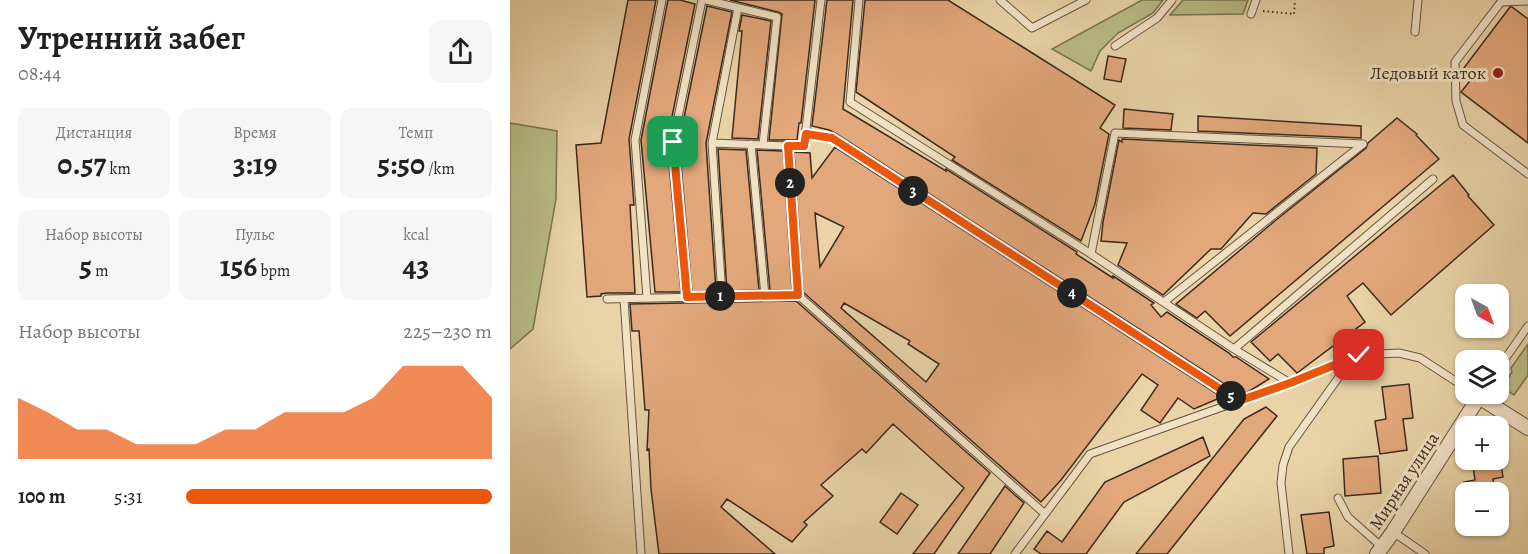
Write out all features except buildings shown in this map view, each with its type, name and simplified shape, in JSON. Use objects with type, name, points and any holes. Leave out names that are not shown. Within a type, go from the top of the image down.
[{"type":"street","name":"Мирная улица","points":[[1380,551],[1472,404]]},
{"type":"street","points":[[1493,404],[1528,428]]},
{"type":"lane","points":[[647,298],[634,140],[662,0]]},
{"type":"lane","points":[[687,297],[673,142],[704,0],[777,17],[763,144]]},
{"type":"lane","points":[[711,143],[804,146],[821,0]]},
{"type":"lane","points":[[859,0],[850,102],[1290,383]]},
{"type":"lane","points":[[1000,0],[1032,28],[1086,0]]},
{"type":"lane","points":[[1115,46],[1157,18],[1172,0]]},
{"type":"lane","points":[[1252,12],[1256,0]]},
{"type":"lane","points":[[1415,32],[1418,0]]},
{"type":"lane","points":[[1528,1],[1501,2],[1455,62],[1456,101],[1463,125],[1528,174]]},
{"type":"lane","points":[[722,296],[711,143],[738,8]]},
{"type":"lane","points":[[1091,254],[1115,133],[1363,144],[1164,302]]},
{"type":"lane","points":[[806,134],[832,138],[1239,401]]},
{"type":"lane","points":[[751,144],[765,296]]},
{"type":"lane","points":[[788,146],[798,295]]},
{"type":"lane","points":[[1234,349],[1433,179]]},
{"type":"lane","points":[[607,299],[798,295],[1045,514]]},
{"type":"lane","points":[[624,299],[641,554]]},
{"type":"lane","points":[[1509,353],[1528,326]]},
{"type":"lane","points":[[1015,554],[1090,454],[1290,383],[1359,355],[1399,353],[1420,358],[1455,381]]},
{"type":"lane","points":[[1289,554],[1281,483],[1282,465],[1289,447],[1341,374],[1359,355]]},
{"type":"lane","points":[[1338,498],[1348,517],[1380,551]]},
{"type":"lane","points":[[1393,532],[1425,554]]},
{"type":"path","points":[[1252,12],[1294,14],[1295,0]]},
{"type":"green space","points":[[1142,0],[1163,0],[1153,13],[1118,33],[1100,51],[1091,71],[1052,49]]},
{"type":"green space","points":[[1183,0],[1248,0],[1243,14],[1170,15]]},
{"type":"green space","points":[[510,123],[557,131],[556,199],[533,329],[510,349]]},
{"type":"green space","points":[[1528,344],[1528,375],[1514,395],[1509,392],[1511,368]]},
{"type":"place","name":"Ледовый каток","points":[[1498,73]]},
{"type":"route","points":[[673,142],[687,297],[798,295],[788,146],[804,146],[806,134],[832,138],[1239,401],[1359,355]]}]
